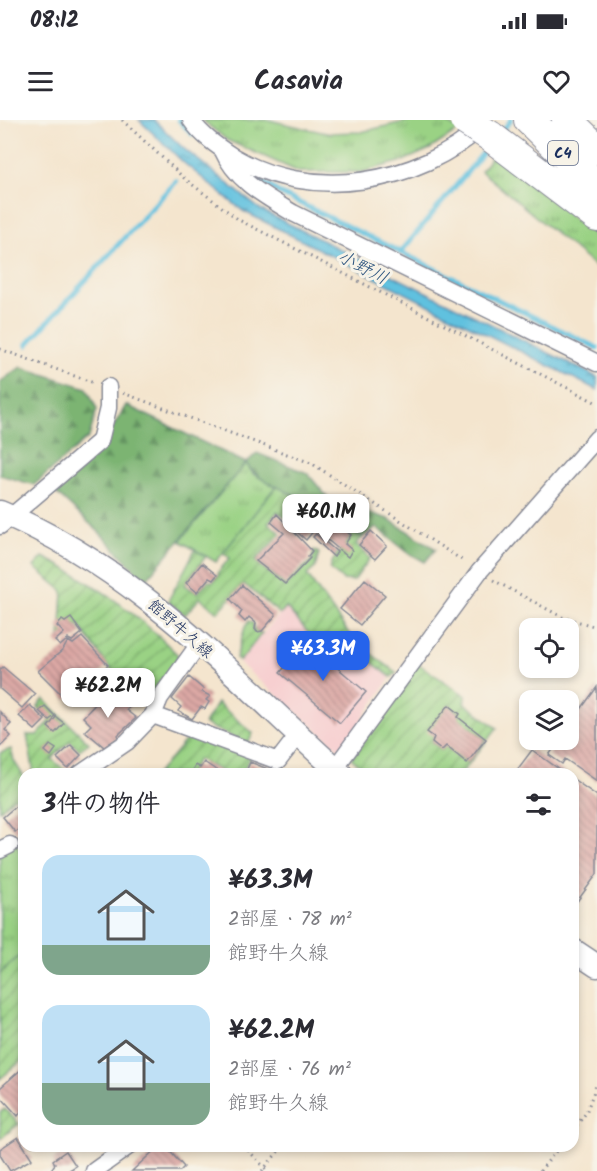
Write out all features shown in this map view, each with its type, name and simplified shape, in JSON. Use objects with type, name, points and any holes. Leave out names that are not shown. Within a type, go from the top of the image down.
[{"type":"highway","points":[[465,120],[528,162],[597,217]]},
{"type":"highway","name":"C4","points":[[529,120],[597,186]]},
{"type":"highway","name":"C4","points":[[567,120],[597,149]]},
{"type":"main road","name":"館野牛久線","points":[[4,518],[75,548],[109,570],[200,644],[335,768]]},
{"type":"main road","points":[[579,954],[597,966]]},
{"type":"street","points":[[191,120],[222,149],[252,166],[286,178],[313,183],[372,179],[400,172],[426,162],[475,133],[490,120]]},
{"type":"street","points":[[222,149],[229,166],[251,189],[293,213],[597,363]]},
{"type":"street","points":[[4,518],[100,441],[108,408],[108,387]]},
{"type":"street","points":[[340,768],[479,572],[597,438]]},
{"type":"street","points":[[89,768],[127,742],[153,716],[160,698],[200,644]]},
{"type":"street","points":[[153,716],[278,761],[298,735]]},
{"type":"street","points":[[94,1171],[121,1152]]},
{"type":"path","points":[[122,120],[185,179],[239,220],[597,403]]},
{"type":"path","points":[[0,349],[311,463],[532,604],[562,617],[597,627]]},
{"type":"path","points":[[579,1122],[586,1113],[597,1083]]},
{"type":"path","points":[[248,1152],[265,1170],[278,1152]]},
{"type":"path","points":[[540,1171],[555,1152]]},
{"type":"shaded area","points":[[286,606],[310,635],[342,661],[353,648],[391,677],[341,751],[239,663]]},
{"type":"green space","points":[[202,120],[269,120],[326,133],[361,132],[412,120],[442,120],[459,130],[430,149],[403,161],[362,172],[299,172],[227,140]]},
{"type":"green space","points":[[494,153],[597,237],[597,268],[481,171]]},
{"type":"green space","points":[[21,367],[87,388],[97,409],[89,437],[34,485],[0,475],[0,382]]},
{"type":"green space","points":[[126,405],[246,463],[145,581],[100,533],[55,492],[94,452]]},
{"type":"green space","points":[[257,453],[307,473],[329,499],[388,519],[436,549],[425,562],[407,552],[376,527],[363,537],[317,506],[269,483],[252,471],[246,463]]},
{"type":"green space","points":[[246,463],[253,474],[276,486],[216,562],[180,541]]},
{"type":"green space","points":[[276,486],[329,515],[318,528],[298,511],[289,520],[277,512],[268,523],[281,533],[255,561],[285,586],[312,560],[314,550],[319,553],[315,568],[307,575],[355,642],[397,673],[391,677],[353,648],[341,661],[310,635],[286,607],[280,614],[244,584],[218,612],[200,598],[185,615],[168,601],[195,550],[206,556],[185,585],[197,593],[208,581],[213,582],[230,558],[223,553]]},
{"type":"green space","points":[[353,533],[363,537],[356,544],[370,558],[354,581],[343,580],[330,569],[332,562]]},
{"type":"green space","points":[[43,557],[80,577],[115,600],[178,655],[171,674],[151,697],[145,699],[121,684],[78,624],[60,640],[63,591],[34,567]]},
{"type":"green space","points":[[249,621],[253,623],[254,631],[262,633],[240,661],[236,658]]},
{"type":"green space","points":[[417,663],[466,696],[464,703],[497,728],[466,768],[362,768],[351,758]],"holes":[[[449,705],[460,714],[458,717],[486,739],[467,763],[446,746],[442,750],[432,742]]]},
{"type":"green space","points":[[44,699],[89,743],[79,750],[70,741],[52,759],[62,768],[33,768],[27,735],[38,735],[50,721],[38,707]]},
{"type":"green space","points":[[217,703],[253,733],[248,744],[204,724]]},
{"type":"green space","points":[[191,734],[252,756],[244,768],[215,768],[198,759],[193,768],[162,768]]},
{"type":"green space","points":[[11,749],[18,768],[18,799],[14,798],[0,810],[0,753]]},
{"type":"green space","points":[[10,833],[18,846],[18,957],[0,973],[0,839]]},
{"type":"green space","points":[[18,957],[18,1064],[0,1079],[0,973]]},
{"type":"green space","points":[[5,1109],[18,1125],[0,1139],[0,1112]]},
{"type":"water","name":"小野川","points":[[139,120],[154,120],[182,147],[261,210],[597,377],[597,390],[243,211],[184,163]]},
{"type":"building","points":[[277,514],[312,551],[308,556],[310,558],[285,584],[256,561],[284,533],[271,522]]},
{"type":"building","points":[[298,514],[315,529],[306,540],[288,524]]},
{"type":"building","points":[[329,518],[351,535],[345,544],[352,550],[348,557],[318,532]]},
{"type":"building","points":[[371,531],[387,546],[375,559],[359,545]]},
{"type":"building","points":[[316,534],[337,552],[334,557],[313,537]]},
{"type":"building","points":[[202,563],[217,575],[213,580],[209,578],[197,592],[186,583]]},
{"type":"building","points":[[365,579],[385,595],[360,625],[340,609]]},
{"type":"building","points":[[242,585],[276,615],[262,631],[257,632],[256,623],[249,617],[245,622],[239,616],[242,611],[230,599]]},
{"type":"building","points":[[71,618],[82,633],[72,641],[68,639],[60,646],[55,641],[64,633],[57,626],[62,620],[65,622]]},
{"type":"building","points":[[82,637],[108,665],[96,677],[93,674],[67,700],[38,671],[63,650],[68,641],[73,644]]},
{"type":"building","points":[[306,641],[366,692],[340,723],[280,673]]},
{"type":"building","points":[[3,667],[35,694],[22,708],[0,689],[0,670]]},
{"type":"building","points":[[189,677],[203,689],[202,692],[210,696],[206,700],[209,702],[205,709],[201,707],[192,719],[178,711],[181,707],[172,699]]},
{"type":"building","points":[[597,687],[597,781],[565,759],[562,764],[549,755],[553,750],[579,750],[579,712]]},
{"type":"building","points":[[109,690],[117,698],[121,695],[130,706],[126,710],[136,718],[118,735],[119,737],[104,747],[85,731],[91,725],[83,717]]},
{"type":"building","points":[[30,705],[45,720],[35,730],[19,716]]},
{"type":"building","points":[[449,705],[460,714],[458,717],[486,739],[467,763],[446,746],[442,750],[432,742],[434,737],[427,732]]},
{"type":"building","points":[[45,706],[55,716],[49,720],[39,711]]},
{"type":"building","points":[[0,712],[11,724],[5,730],[11,736],[0,747]]},
{"type":"building","points":[[56,717],[64,723],[55,733],[48,727]]},
{"type":"building","points":[[50,745],[56,749],[51,756],[45,751]]},
{"type":"building","points":[[71,745],[81,755],[69,768],[57,758]]},
{"type":"building","points":[[532,750],[558,768],[518,768]]},
{"type":"building","points":[[204,762],[213,768],[200,768]]},
{"type":"building","points":[[250,762],[265,768],[248,768]]},
{"type":"building","points":[[579,783],[597,796],[597,874],[579,899]]},
{"type":"building","points":[[17,805],[18,830],[15,832],[3,817]]},
{"type":"building","points":[[18,1072],[18,1116],[0,1096],[0,1088]]},
{"type":"building","points":[[18,1137],[18,1152],[28,1152],[32,1159],[10,1171],[0,1155],[0,1149]]},
{"type":"building","points":[[67,1152],[76,1166],[68,1171],[50,1171],[55,1164],[53,1160]]},
{"type":"building","points":[[153,1152],[170,1152],[184,1167],[180,1171],[132,1171]]},
{"type":"waterway","points":[[179,120],[192,134]]},
{"type":"waterway","points":[[501,132],[511,120]]},
{"type":"waterway","points":[[400,253],[489,146]]},
{"type":"waterway","points":[[249,173],[281,194],[597,348]]},
{"type":"waterway","points":[[27,345],[176,181]]}]
